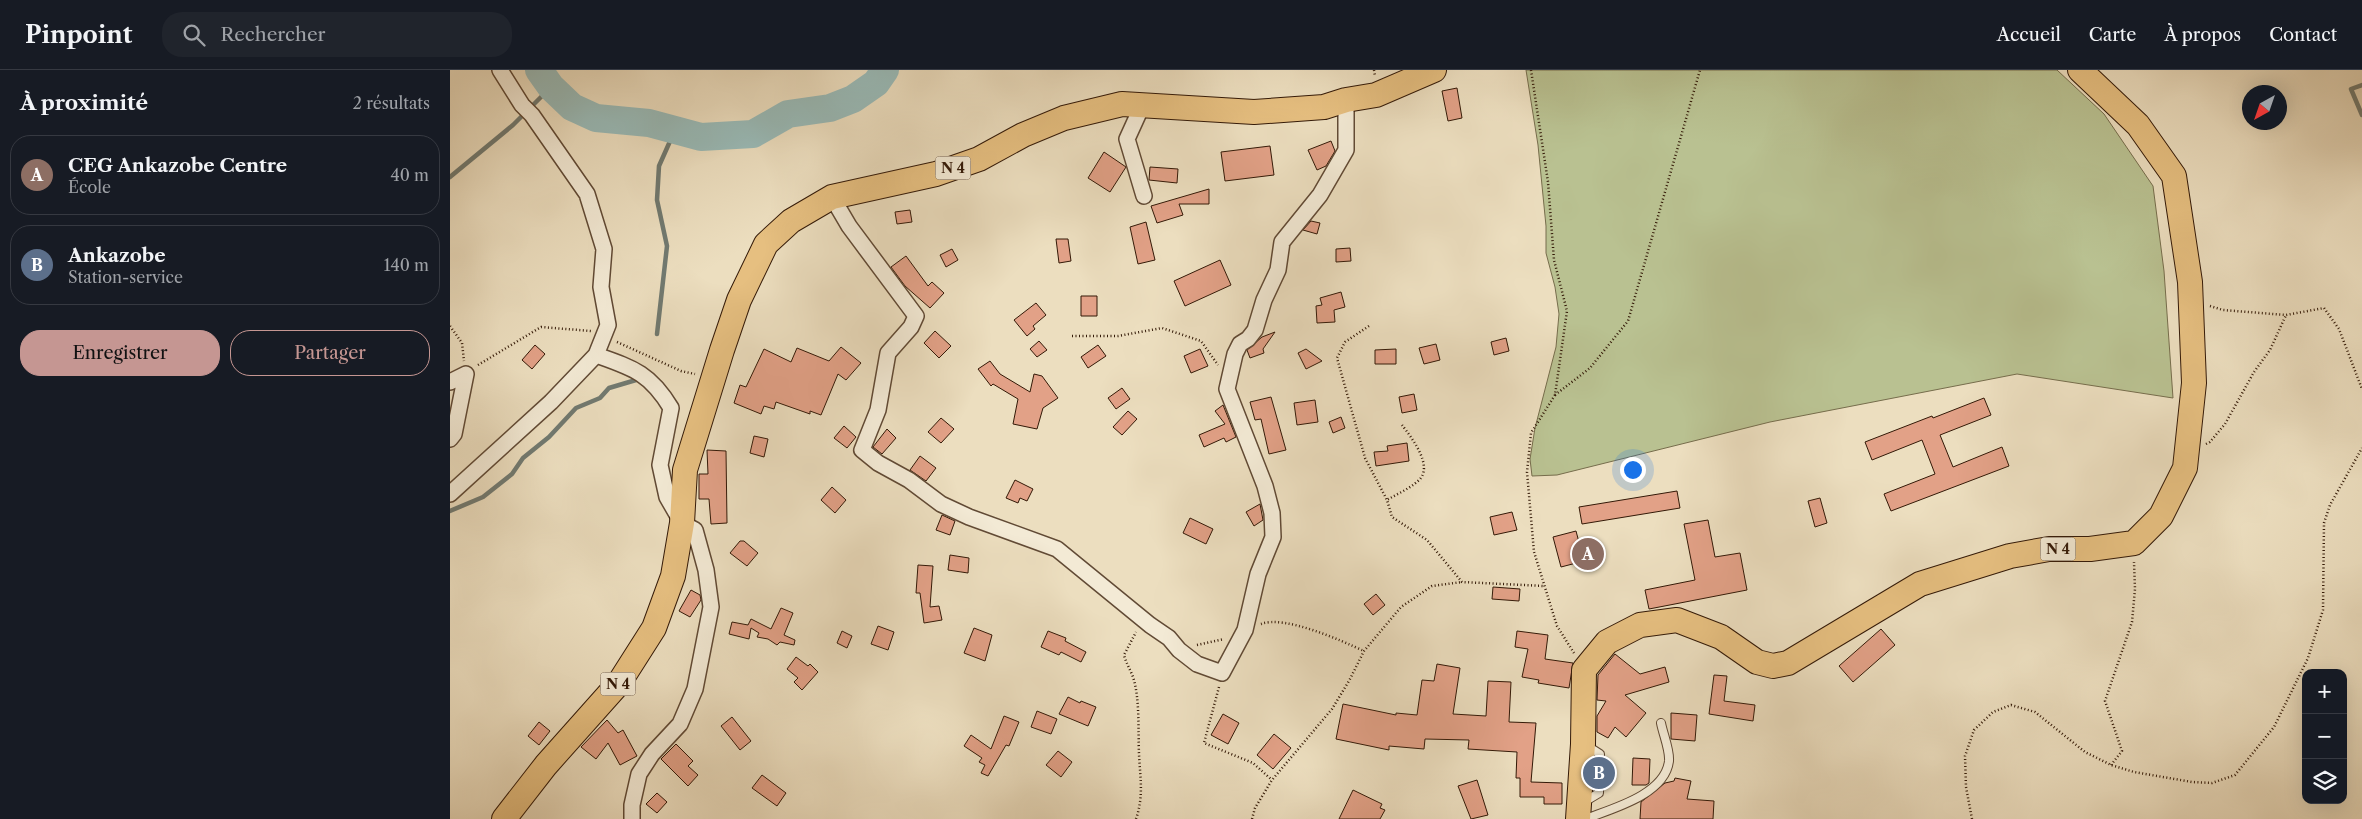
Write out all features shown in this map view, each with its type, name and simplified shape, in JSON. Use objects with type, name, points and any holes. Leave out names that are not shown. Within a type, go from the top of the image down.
[{"type":"main road","name":"N 4","points":[[504,819],[546,765],[619,683],[654,628],[672,576],[682,523],[685,470],[722,350],[745,286],[766,244],[790,221],[832,197],[936,174],[979,159],[1023,135],[1064,118],[1122,104],[1254,112],[1324,107],[1346,100],[1376,95],[1434,70]]},
{"type":"main road","points":[[2080,70],[2138,125],[2174,176],[2190,282],[2194,383],[2185,468],[2161,516],[2134,543]]},
{"type":"main road","name":"N 4","points":[[1584,670],[1607,642],[1640,625],[1677,620],[1721,637],[1757,662],[1773,666],[1788,663],[1920,584],[2010,556],[2049,549],[2090,550],[2134,543]]},
{"type":"main road","points":[[1580,815],[1584,670]]},
{"type":"street","points":[[450,494],[551,402],[596,355],[608,325],[601,287],[604,249],[587,194],[500,70]]},
{"type":"street","points":[[832,197],[850,226],[916,316],[911,327],[888,354],[878,410],[862,450],[878,463],[910,480],[941,504],[978,521],[1058,549],[1143,620],[1169,638],[1179,650],[1197,664],[1222,673],[1245,630],[1258,574],[1273,537],[1272,513],[1265,486],[1227,389],[1235,354],[1240,344],[1248,339],[1255,330],[1264,300],[1275,277],[1282,242],[1320,195],[1346,150],[1346,100]]},
{"type":"street","points":[[1142,106],[1127,139],[1144,196]]},
{"type":"street","points":[[596,355],[635,369],[659,388],[671,408],[660,465],[667,498],[682,523],[695,530],[706,570],[711,607],[696,689],[680,724],[652,754],[639,774],[632,805],[632,819]]},
{"type":"street","points":[[450,382],[466,374]]},
{"type":"street","points":[[450,439],[454,434],[466,374]]},
{"type":"lane","points":[[1580,815],[1649,792],[1664,776],[1669,761],[1661,723]]},
{"type":"path","points":[[1531,70],[1548,182],[1554,260],[1567,311],[1555,395]]},
{"type":"path","points":[[1584,670],[1557,626],[1534,552],[1527,472],[1528,448],[1531,433],[1555,395],[1590,368],[1628,321],[1692,105],[1700,70]]},
{"type":"path","points":[[2190,282],[2210,306],[2223,310],[2286,315],[2324,308],[2339,329],[2362,389]]},
{"type":"path","points":[[2186,454],[2210,442],[2225,424],[2254,372],[2270,350],[2286,315]]},
{"type":"path","points":[[450,326],[462,343],[466,374]]},
{"type":"path","points":[[1369,326],[1345,342],[1337,358],[1365,458],[1387,500],[1392,517],[1426,540],[1462,582]]},
{"type":"path","points":[[466,374],[488,357],[541,327],[588,330],[681,372]]},
{"type":"path","points":[[1072,336],[1118,336],[1162,328],[1185,334],[1201,341],[1217,363],[1227,389]]},
{"type":"path","points":[[1387,500],[1420,480],[1424,469],[1419,448],[1402,424]]},
{"type":"path","points":[[1972,819],[1966,788],[1965,756],[1974,730],[1993,712],[2011,706],[2035,712],[2085,752],[2111,765],[2134,772],[2182,781],[2212,783],[2235,775],[2274,727],[2308,658],[2323,610],[2324,523],[2330,505],[2362,448]]},
{"type":"path","points":[[2111,765],[2122,751],[2105,702],[2132,622],[2135,589],[2134,543]]},
{"type":"path","points":[[1252,819],[1255,808],[1272,780],[1332,709],[1364,651],[1401,608],[1432,586],[1462,582],[1544,586]]},
{"type":"path","points":[[1136,819],[1140,806],[1142,786],[1139,752],[1140,733],[1133,678],[1124,655],[1143,620]]},
{"type":"path","points":[[1179,650],[1226,639],[1269,621],[1325,634],[1364,651]]},
{"type":"path","points":[[1222,673],[1204,743],[1253,763],[1272,780]]},
{"type":"green space","points":[[1526,70],[2057,70],[2104,114],[2153,186],[2164,271],[2173,398],[2017,374],[1770,422],[1557,475],[1532,476],[1530,459],[1535,428],[1556,347],[1559,314],[1555,287],[1546,253],[1546,226],[1538,145]]},
{"type":"building","points":[[1457,88],[1462,118],[1448,121],[1442,91]]},
{"type":"building","points":[[1331,141],[1335,151],[1326,166],[1317,170],[1308,150]]},
{"type":"building","points":[[1270,146],[1274,175],[1225,181],[1221,152]]},
{"type":"building","points":[[1104,152],[1126,167],[1110,192],[1088,178]]},
{"type":"building","points":[[1150,167],[1178,169],[1177,183],[1149,180]]},
{"type":"building","points":[[1209,189],[1209,204],[1179,204],[1183,215],[1157,223],[1151,206]]},
{"type":"building","points":[[910,210],[912,222],[897,224],[895,212]]},
{"type":"building","points":[[1311,221],[1320,223],[1317,234],[1303,230]]},
{"type":"building","points":[[1146,222],[1155,260],[1138,264],[1130,227]]},
{"type":"building","points":[[1056,239],[1068,239],[1071,261],[1059,263]]},
{"type":"building","points":[[1350,248],[1351,261],[1336,262],[1336,249]]},
{"type":"building","points":[[952,249],[958,260],[946,267],[940,255]]},
{"type":"building","points":[[906,256],[928,286],[932,282],[944,293],[930,308],[905,286],[891,267]]},
{"type":"building","points":[[1220,260],[1231,285],[1185,306],[1174,281]]},
{"type":"building","points":[[1341,292],[1345,307],[1334,310],[1335,322],[1317,323],[1316,306],[1322,305],[1320,298]]},
{"type":"building","points":[[1081,296],[1097,296],[1097,316],[1081,316]]},
{"type":"building","points":[[1036,303],[1046,315],[1033,326],[1035,329],[1027,336],[1014,320]]},
{"type":"building","points":[[935,331],[951,346],[939,358],[924,343]]},
{"type":"building","points":[[1275,332],[1263,349],[1264,353],[1250,358],[1247,350],[1262,337]]},
{"type":"building","points":[[1506,338],[1509,351],[1494,355],[1491,342]]},
{"type":"building","points":[[1039,341],[1047,350],[1037,357],[1030,349]]},
{"type":"building","points":[[1436,344],[1440,360],[1424,364],[1419,348]]},
{"type":"building","points":[[535,345],[545,354],[532,369],[522,360]]},
{"type":"building","points":[[1098,345],[1106,356],[1088,368],[1081,357]]},
{"type":"building","points":[[841,347],[861,363],[846,380],[838,374],[821,415],[810,411],[810,414],[776,402],[774,409],[764,406],[761,414],[734,403],[740,385],[746,387],[764,349],[791,362],[797,348],[829,361]]},
{"type":"building","points":[[1200,349],[1208,366],[1191,373],[1184,356]]},
{"type":"building","points":[[1306,349],[1322,361],[1306,369],[1298,353]]},
{"type":"building","points":[[1396,349],[1396,364],[1375,364],[1375,350]]},
{"type":"building","points":[[990,361],[1000,374],[1030,392],[1034,374],[1042,376],[1058,398],[1043,408],[1037,429],[1013,424],[1018,399],[993,384],[991,386],[978,369]]},
{"type":"building","points":[[1122,388],[1130,399],[1116,409],[1108,398]]},
{"type":"building","points":[[1414,394],[1417,410],[1402,413],[1399,397]]},
{"type":"building","points":[[1271,397],[1286,450],[1269,454],[1261,419],[1255,420],[1250,402]]},
{"type":"building","points":[[1984,398],[1991,415],[1940,435],[1953,467],[2002,447],[2009,466],[1891,511],[1884,494],[1935,474],[1922,440],[1872,460],[1865,442]]},
{"type":"building","points":[[1315,400],[1318,422],[1297,425],[1294,403]]},
{"type":"building","points":[[1223,405],[1236,437],[1226,442],[1224,438],[1204,447],[1199,435],[1225,424],[1215,411]]},
{"type":"building","points":[[1128,411],[1137,419],[1122,435],[1113,427]]},
{"type":"building","points":[[1341,417],[1345,428],[1333,433],[1329,422]]},
{"type":"building","points":[[941,418],[954,429],[941,443],[928,432]]},
{"type":"building","points":[[844,426],[856,437],[847,448],[834,438]]},
{"type":"building","points":[[887,429],[896,438],[882,454],[873,447]]},
{"type":"building","points":[[754,436],[768,439],[764,457],[750,453]]},
{"type":"building","points":[[1407,443],[1409,461],[1376,466],[1374,452],[1388,451],[1387,446]]},
{"type":"building","points":[[707,450],[726,451],[727,523],[711,524],[709,499],[699,499],[699,474],[708,474]]},
{"type":"building","points":[[920,456],[936,468],[926,481],[910,470]]},
{"type":"building","points":[[1015,480],[1033,489],[1027,501],[1020,498],[1018,503],[1006,498]]},
{"type":"building","points":[[832,487],[846,500],[835,513],[821,500]]},
{"type":"building","points":[[1677,491],[1680,508],[1582,524],[1579,507]]},
{"type":"building","points":[[1820,498],[1827,523],[1815,527],[1808,501]]},
{"type":"building","points":[[1260,504],[1263,520],[1254,526],[1246,512]]},
{"type":"building","points":[[1512,512],[1517,530],[1494,535],[1490,517]]},
{"type":"building","points":[[942,515],[955,521],[950,535],[936,530]]},
{"type":"building","points":[[1190,518],[1213,529],[1206,544],[1183,533]]},
{"type":"building","points":[[1708,520],[1715,557],[1740,553],[1747,590],[1649,609],[1645,590],[1695,580],[1684,524]]},
{"type":"building","points":[[1576,531],[1584,561],[1561,567],[1553,537]]},
{"type":"building","points":[[740,541],[744,541],[758,553],[747,566],[730,553]]},
{"type":"building","points":[[950,555],[969,558],[968,573],[948,570]]},
{"type":"building","points":[[918,565],[933,566],[930,607],[939,606],[942,620],[924,623],[920,593],[916,593]]},
{"type":"building","points":[[1493,587],[1520,589],[1519,601],[1492,599]]},
{"type":"building","points":[[691,590],[700,595],[701,600],[690,617],[679,611]]},
{"type":"building","points":[[1376,594],[1385,605],[1373,615],[1364,604]]},
{"type":"building","points":[[781,608],[793,613],[784,635],[795,640],[794,645],[780,642],[777,645],[768,639],[757,637],[759,633],[751,628],[749,639],[729,634],[732,622],[748,625],[751,619],[771,629]]},
{"type":"building","points":[[878,626],[894,632],[888,650],[871,644]]},
{"type":"building","points":[[974,628],[992,635],[985,661],[964,653]]},
{"type":"building","points":[[1881,629],[1895,645],[1853,682],[1839,666]]},
{"type":"building","points":[[842,631],[852,636],[847,648],[837,643]]},
{"type":"building","points":[[1048,631],[1066,638],[1065,641],[1086,652],[1081,662],[1061,652],[1059,655],[1041,647]]},
{"type":"building","points":[[1517,631],[1548,635],[1545,659],[1573,663],[1569,688],[1538,683],[1539,680],[1522,677],[1528,649],[1515,647]]},
{"type":"building","points":[[1615,654],[1640,674],[1665,667],[1669,682],[1625,695],[1646,713],[1626,737],[1615,727],[1608,738],[1597,732],[1597,716],[1606,701],[1597,700],[1598,675]]},
{"type":"building","points":[[796,657],[808,666],[810,664],[818,672],[802,690],[794,682],[798,678],[787,669]]},
{"type":"building","points":[[1437,664],[1460,668],[1453,714],[1486,716],[1488,681],[1511,682],[1509,722],[1536,723],[1531,782],[1562,783],[1562,804],[1544,804],[1544,797],[1520,797],[1520,778],[1516,778],[1517,752],[1468,749],[1469,740],[1425,739],[1424,749],[1389,746],[1389,750],[1336,739],[1343,704],[1396,715],[1396,713],[1417,715],[1422,680],[1434,681]]},
{"type":"building","points":[[1714,675],[1727,676],[1724,701],[1755,705],[1753,721],[1709,714]]},
{"type":"building","points":[[1068,697],[1080,703],[1081,701],[1096,707],[1088,726],[1059,714]]},
{"type":"building","points":[[1037,711],[1057,719],[1051,734],[1031,727]]},
{"type":"building","points":[[1671,713],[1697,715],[1695,741],[1671,739]]},
{"type":"building","points":[[1223,714],[1239,723],[1228,744],[1211,735]]},
{"type":"building","points":[[1004,716],[1019,722],[1009,746],[1006,745],[988,776],[981,773],[985,765],[979,762],[982,758],[964,746],[971,735],[991,749]]},
{"type":"building","points":[[732,717],[751,741],[740,750],[721,726]]},
{"type":"building","points":[[607,720],[618,733],[623,730],[637,756],[620,765],[608,743],[596,759],[581,747]]},
{"type":"building","points":[[539,722],[550,731],[539,745],[528,736]]},
{"type":"building","points":[[1274,734],[1291,748],[1273,769],[1257,755]]},
{"type":"building","points":[[676,744],[693,761],[688,766],[698,775],[688,786],[661,759]]},
{"type":"building","points":[[1058,751],[1072,762],[1061,777],[1046,765]]},
{"type":"building","points":[[1633,758],[1650,759],[1649,783],[1646,785],[1632,785]]},
{"type":"building","points":[[762,775],[786,793],[777,806],[752,788]]},
{"type":"building","points":[[1675,778],[1691,781],[1687,799],[1714,801],[1713,819],[1640,819],[1641,802],[1665,783],[1674,781]]},
{"type":"building","points":[[1477,780],[1488,815],[1471,819],[1458,786]]},
{"type":"building","points":[[1353,790],[1382,804],[1380,808],[1385,810],[1380,819],[1339,819]]},
{"type":"building","points":[[657,793],[667,802],[657,813],[646,804]]},
{"type":"waterway","points":[[539,70],[551,87],[572,107],[596,118],[649,123],[701,137],[753,134],[788,114],[830,108],[853,99],[876,83],[885,70]]},
{"type":"waterway","points":[[2362,85],[2351,89],[2362,115]]},
{"type":"waterway","points":[[450,177],[513,125],[551,87]]},
{"type":"waterway","points":[[657,334],[667,246],[657,200],[659,166],[675,130]]},
{"type":"waterway","points":[[450,511],[483,497],[512,474],[523,458],[549,437],[576,408],[600,398],[609,388],[636,380]]},
{"type":"place","name":"CEG Ankazobe Centre","points":[[1588,554]]},
{"type":"place","name":"Ankazobe","points":[[1599,773]]}]
